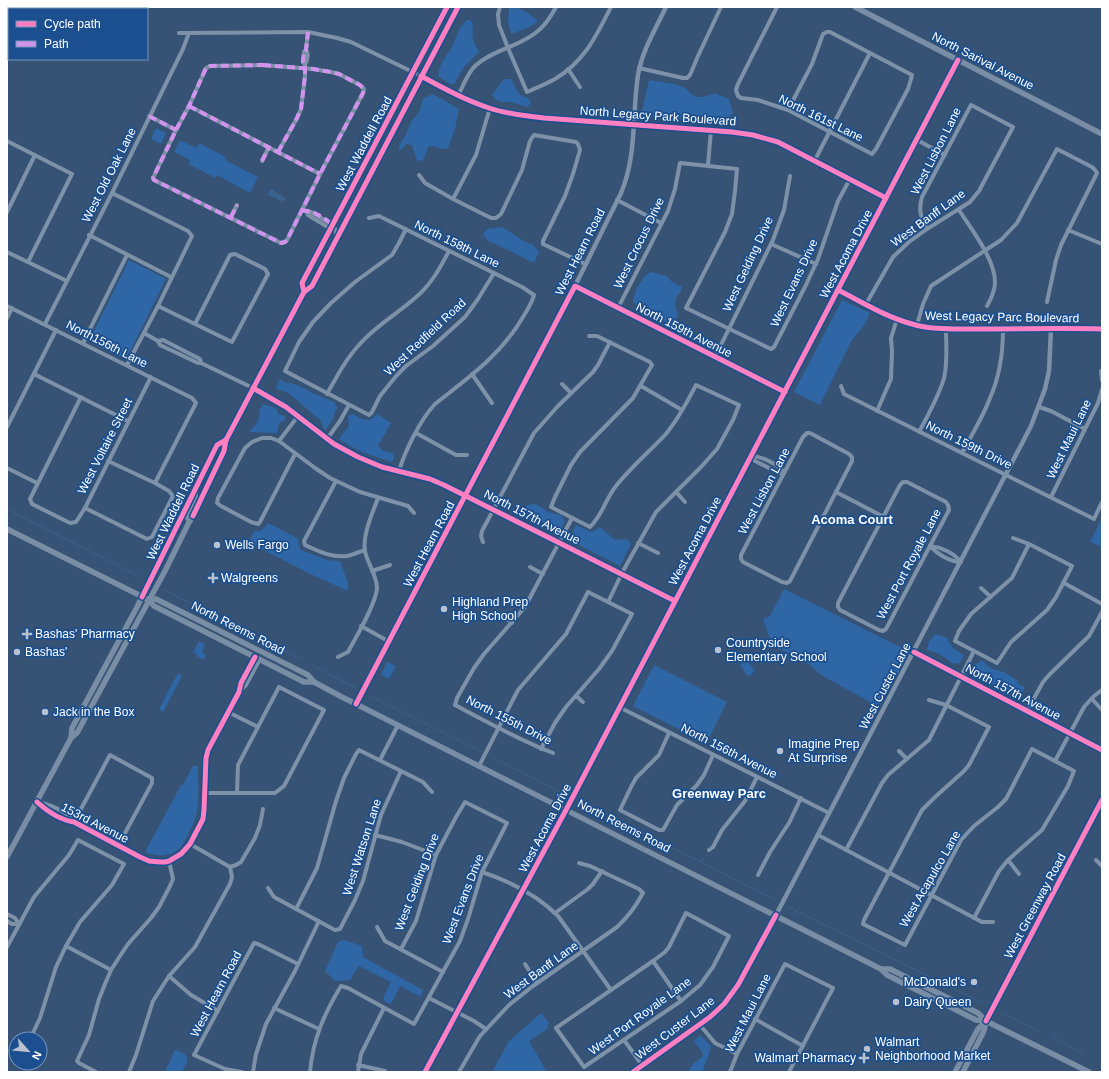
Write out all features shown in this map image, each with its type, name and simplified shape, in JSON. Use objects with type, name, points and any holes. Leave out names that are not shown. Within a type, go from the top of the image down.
[{"type":"main road","name":"West Waddell Road","points":[[304,292],[302,283],[447,7]]},
{"type":"main road","name":"West Waddell Road","points":[[71,738],[78,733],[149,600],[190,521],[224,451],[226,440],[253,388],[304,292],[312,286],[458,7]]},
{"type":"main road","name":"North Sarival Avenue","points":[[855,7],[1102,134]]},
{"type":"main road","name":"West Waddell Road","points":[[7,857],[71,738],[72,728],[142,597],[217,445],[226,440]]},
{"type":"main road","points":[[190,521],[187,517],[196,497],[194,492]]},
{"type":"main road","name":"North Reems Road","points":[[7,529],[149,600],[154,606],[304,682],[314,682]]},
{"type":"main road","name":"North Reems Road","points":[[149,600],[156,599],[181,611],[308,675],[314,682],[356,704],[881,968],[887,975],[976,1020],[986,1021],[1089,1072]]},
{"type":"main road","points":[[88,714],[88,706],[101,682],[106,665]]},
{"type":"main road","name":"West Greenway Road","points":[[963,1072],[984,1031],[986,1021],[1102,800]]},
{"type":"main road","name":"West Greenway Road","points":[[955,1072],[978,1029],[986,1021]]},
{"type":"street","points":[[500,7],[498,14],[499,25],[527,92],[555,79],[577,62],[593,42],[611,7]]},
{"type":"street","points":[[458,96],[474,67],[487,56],[525,40],[538,31],[548,21],[556,7]]},
{"type":"street","name":"West Hearn Road","points":[[356,704],[466,495],[626,182],[631,159],[639,68],[651,36],[666,7]]},
{"type":"street","points":[[639,68],[687,78],[690,75],[721,7]]},
{"type":"street","name":"North 161st Lane","points":[[777,7],[738,84],[736,90],[738,96],[741,98],[758,100],[788,110],[872,154],[908,89],[912,75],[870,53]]},
{"type":"street","name":"North Legacy Park Boulevard","points":[[179,33],[308,32],[351,42],[458,96],[504,112],[530,117],[744,133],[766,138],[790,147],[886,198]]},
{"type":"street","points":[[278,152],[301,109],[305,67],[307,62],[305,58],[308,53],[306,50],[308,32]]},
{"type":"street","points":[[788,110],[812,64],[823,34],[830,32],[870,53],[815,160]]},
{"type":"street","name":"West Old Oak Lane","points":[[45,324],[89,235],[112,193],[183,49],[189,33]]},
{"type":"street","name":"West Acoma Drive","points":[[425,1072],[566,810],[958,60]]},
{"type":"street","points":[[210,66],[305,67],[339,74],[360,85],[364,89],[320,174],[304,211],[287,240],[281,243],[154,180],[153,178],[206,68],[210,66]]},
{"type":"street","points":[[568,69],[580,87]]},
{"type":"street","name":"West Banff Lane","points":[[866,304],[893,257],[909,242],[927,229],[970,202],[979,191],[1013,127],[971,105]]},
{"type":"street","name":"West Lisbon Lane","points":[[927,229],[921,217],[920,206],[922,197],[971,105]]},
{"type":"street","points":[[189,106],[320,174]]},
{"type":"street","points":[[453,199],[476,155],[490,108]]},
{"type":"street","points":[[150,116],[176,130]]},
{"type":"street","points":[[711,130],[708,165],[737,169],[732,214],[725,232],[686,308],[729,328]]},
{"type":"street","points":[[418,175],[425,183],[453,199],[491,218],[496,218],[501,214],[522,170],[530,141],[534,135],[576,142],[580,150],[573,174],[565,196],[543,241],[544,244],[585,264]]},
{"type":"street","points":[[917,140],[945,156]]},
{"type":"street","points":[[7,141],[72,174],[28,262]]},
{"type":"street","points":[[262,161],[269,147]]},
{"type":"street","points":[[917,325],[923,304],[931,286],[1001,240],[1017,223],[1057,150],[1092,167],[1097,173],[1061,245],[1056,260],[1047,302]]},
{"type":"street","points":[[7,212],[35,155]]},
{"type":"street","name":"West Crocus Drive","points":[[618,308],[668,211],[675,189],[680,163],[708,165]]},
{"type":"street","name":"West Gelding Drive","points":[[715,357],[771,244],[784,210],[790,176]]},
{"type":"street","name":"West Evans Drive","points":[[729,328],[771,349],[774,347],[816,264],[838,201],[850,178]]},
{"type":"street","points":[[112,193],[188,231],[192,236],[144,334],[127,365]]},
{"type":"street","points":[[617,200],[662,223]]},
{"type":"street","points":[[231,218],[238,204]]},
{"type":"street","points":[[959,210],[985,251],[992,268],[995,282],[993,294],[987,306]]},
{"type":"street","points":[[304,211],[311,212],[332,226],[336,231],[336,239]]},
{"type":"street","name":"North 158th Lane","points":[[369,218],[379,216],[522,287],[534,295],[516,329],[500,350],[472,374]]},
{"type":"street","points":[[327,439],[349,405],[285,371],[299,342],[313,322],[331,303],[355,282],[392,255],[406,230]]},
{"type":"street","points":[[1068,230],[1102,244]]},
{"type":"street","points":[[89,235],[171,277]]},
{"type":"street","points":[[771,244],[816,264]]},
{"type":"street","points":[[327,394],[342,366],[359,344],[378,326],[416,298],[429,284],[441,267],[449,251]]},
{"type":"street","points":[[7,252],[67,282]]},
{"type":"street","points":[[158,306],[195,324],[232,342],[268,274],[265,269],[236,254],[230,255],[195,324]]},
{"type":"street","points":[[83,343],[128,255]]},
{"type":"street","name":"West Redfield Road","points":[[349,405],[369,415],[380,396],[397,375],[406,366],[433,346],[465,317],[478,300],[494,273]]},
{"type":"street","name":"North 159th Avenue","points":[[574,286],[784,392]]},
{"type":"street","name":"West Legacy Parc Boulevard","points":[[838,290],[897,319],[924,327],[1102,329]]},
{"type":"street","name":"North156th Lane","points":[[7,306],[192,398],[196,403],[155,483]]},
{"type":"street","points":[[7,318],[12,308]]},
{"type":"street","points":[[877,411],[891,378],[891,338],[897,319]]},
{"type":"street","points":[[920,432],[943,381],[946,366],[946,328]]},
{"type":"street","points":[[962,453],[990,398],[999,368],[1003,342],[1003,329]]},
{"type":"street","name":"West Custer Lane","points":[[633,1072],[700,1025],[718,1010],[734,992],[747,969],[1031,426],[1039,407],[1048,371],[1051,329]]},
{"type":"street","points":[[7,427],[56,330]]},
{"type":"street","name":"North 157th Avenue","points":[[144,334],[158,341],[163,340],[200,359],[202,363],[280,403],[338,447],[358,458],[382,467],[430,479],[466,495],[676,601]]},
{"type":"street","points":[[589,336],[597,336],[650,362],[652,365],[633,398],[580,452],[571,466],[551,507],[590,527],[596,522],[607,499],[616,486],[666,434],[696,385],[739,405],[733,420],[717,449],[656,512],[638,543],[608,602]]},
{"type":"street","points":[[483,542],[481,536],[482,531],[534,433],[570,393],[593,372],[610,342]]},
{"type":"street","points":[[1101,372],[1102,380]]},
{"type":"street","points":[[34,374],[128,421]]},
{"type":"street","points":[[398,471],[402,460],[428,411],[472,374],[492,404]]},
{"type":"street","name":"West Voltaire Street","points":[[37,484],[30,499],[32,504],[70,523],[76,522],[85,508],[151,377]]},
{"type":"street","points":[[562,384],[570,393]]},
{"type":"street","points":[[641,386],[682,410]]},
{"type":"street","name":"North 159th Drive","points":[[841,386],[844,394],[1094,519],[1102,502]]},
{"type":"street","name":"West Maui Lane","points":[[1051,497],[1098,403],[1102,389]]},
{"type":"street","points":[[7,468],[37,484],[81,397]]},
{"type":"street","points":[[1039,407],[1051,411],[1085,429]]},
{"type":"street","points":[[279,441],[298,416]]},
{"type":"street","points":[[416,433],[456,455],[467,455]]},
{"type":"street","name":"West Lisbon Lane","points":[[810,433],[852,457],[852,461],[836,492],[790,581],[786,583],[782,582],[743,562],[741,555],[803,437],[807,434],[810,433]]},
{"type":"street","points":[[295,454],[258,524],[226,510],[217,503],[218,498],[245,448],[252,442],[262,438],[271,438],[279,441],[295,454],[336,481],[360,492],[408,506],[414,513]]},
{"type":"street","points":[[751,456],[757,456],[782,469],[784,473]]},
{"type":"street","points":[[751,456],[755,461],[770,469],[779,473],[784,473]]},
{"type":"street","points":[[85,508],[146,539],[152,537],[173,496],[169,491],[155,483],[108,461]]},
{"type":"street","points":[[770,469],[772,464]]},
{"type":"street","points":[[336,481],[304,541],[305,545],[329,555],[340,556],[347,556],[365,550]]},
{"type":"street","name":"West Port Royale Lane","points":[[903,482],[907,482],[946,502],[948,505],[949,510],[930,546],[883,631],[840,610],[838,603],[900,485],[903,482]]},
{"type":"street","points":[[676,492],[685,502]]},
{"type":"street","points":[[836,492],[884,517]]},
{"type":"street","points":[[338,657],[348,652],[371,607],[377,590],[376,579],[365,550],[365,542],[378,498]]},
{"type":"street","points":[[505,617],[512,623],[525,608],[572,518]]},
{"type":"street","points":[[1013,538],[1029,544],[1072,566],[1064,583],[1047,610],[1011,642],[997,663],[955,641],[971,614],[1012,578],[1029,544]]},
{"type":"street","points":[[638,543],[658,553]]},
{"type":"street","points":[[930,546],[937,546],[958,557],[961,562]]},
{"type":"street","points":[[930,546],[935,551],[955,562],[961,562]]},
{"type":"street","points":[[942,555],[944,550]]},
{"type":"street","points":[[372,571],[390,565]]},
{"type":"street","points":[[530,567],[543,574]]},
{"type":"street","points":[[1064,583],[1102,604]]},
{"type":"street","points":[[982,588],[991,596]]},
{"type":"street","points":[[479,766],[518,690],[566,634],[588,592],[632,614],[612,651],[599,669],[566,707],[555,723],[541,749]]},
{"type":"street","points":[[1027,711],[1040,687],[1050,674],[1089,636],[1102,612]]},
{"type":"street","name":"North 155th Drive","points":[[512,623],[484,654],[474,668],[455,705],[498,728],[541,749],[553,753]]},
{"type":"street","points":[[362,626],[388,641]]},
{"type":"street","name":"North 157th Avenue","points":[[914,652],[1102,750]]},
{"type":"street","points":[[846,850],[882,783],[888,775],[929,740],[974,652]]},
{"type":"street","points":[[96,1072],[77,1061],[89,1035],[99,999],[120,956],[128,944],[159,907],[170,886],[173,879],[169,861],[181,854],[190,844],[203,818],[207,753],[239,692],[241,683],[257,658]]},
{"type":"street","points":[[205,792],[237,793],[275,793],[280,790],[284,786],[324,710],[279,687],[238,765],[237,793]]},
{"type":"street","points":[[974,918],[999,871],[1008,860],[1042,830],[1068,786],[1074,771],[1055,761],[1084,707],[1102,690]]},
{"type":"street","points":[[576,696],[584,702]]},
{"type":"street","points":[[1092,699],[1102,710]]},
{"type":"street","points":[[888,872],[922,810],[969,765],[989,727],[946,705],[929,700]]},
{"type":"street","name":"North 156th Avenue","points":[[620,707],[829,813]]},
{"type":"street","points":[[228,712],[258,727]]},
{"type":"street","points":[[380,760],[398,725]]},
{"type":"street","points":[[670,733],[659,755],[636,778],[630,787],[620,810],[659,830],[663,830],[677,805],[697,785],[704,775],[714,755]]},
{"type":"street","name":"West Acapulco Lane","points":[[888,872],[863,924],[905,945],[961,840],[974,826],[1006,799],[1032,749],[1055,761]]},
{"type":"street","points":[[296,909],[317,868],[344,778],[359,750],[423,782],[432,792]]},
{"type":"street","points":[[899,751],[906,759]]},
{"type":"street","points":[[74,822],[110,755],[152,778],[152,783],[118,846]]},
{"type":"street","name":"West Watson Lane","points":[[319,921],[335,930],[340,929],[363,881],[381,815],[401,771]]},
{"type":"street","points":[[709,850],[713,847],[722,830],[745,800],[757,777]]},
{"type":"street","points":[[758,875],[770,852],[789,823],[801,798]]},
{"type":"street","name":"153rd Avenue","points":[[37,802],[50,805],[70,816],[74,822],[149,861],[169,861]]},
{"type":"street","name":"West Evans Drive","points":[[384,1008],[414,1024],[460,941],[482,872],[507,823],[465,802]]},
{"type":"street","name":"West Gelding Drive","points":[[401,949],[416,921],[436,855],[465,802]]},
{"type":"street","points":[[190,844],[230,867],[236,865],[241,862],[255,838],[260,826],[263,809]]},
{"type":"street","points":[[375,835],[402,842],[436,855]]},
{"type":"street","points":[[818,835],[982,922],[993,922]]},
{"type":"street","points":[[7,947],[34,897],[69,855],[78,840],[124,864],[112,885],[80,922],[66,946],[56,966],[40,1018],[34,1031]]},
{"type":"street","points":[[1008,860],[1019,874]]},
{"type":"street","points":[[1096,860],[1102,866]]},
{"type":"street","points":[[555,913],[588,888],[602,871],[579,863]]},
{"type":"street","points":[[129,1072],[154,1001],[169,976],[195,947],[230,884],[232,877],[230,867]]},
{"type":"street","name":"West Banff Lane","points":[[459,1072],[480,1036],[509,1005],[537,983],[617,927],[638,902],[643,893],[602,871]]},
{"type":"street","points":[[482,872],[522,890],[543,902],[555,913],[611,990],[653,961],[681,1001]]},
{"type":"street","points":[[252,1072],[266,1024],[319,921],[274,897],[268,888]]},
{"type":"street","name":"West Port Royale Lane","points":[[611,990],[556,1028],[584,1068],[681,1001],[697,988],[705,979],[717,960],[729,936],[686,913],[669,947],[653,961]]},
{"type":"street","points":[[7,914],[15,918],[19,924]]},
{"type":"street","points":[[7,921],[12,924],[19,924]]},
{"type":"street","points":[[378,927],[386,941],[443,972]]},
{"type":"street","name":"West Hearn Road","points":[[242,1072],[225,1068],[194,1055],[254,943],[298,964]]},
{"type":"street","points":[[66,946],[112,970]]},
{"type":"street","points":[[525,964],[537,983]]},
{"type":"street","name":"West Maui Lane","points":[[730,1072],[737,1054],[785,964],[833,988],[803,1046]]},
{"type":"street","points":[[169,976],[191,995],[218,1011]]},
{"type":"street","points":[[310,1072],[311,1055],[319,1029],[328,1008],[341,986],[384,1008],[361,1054],[358,1072]]},
{"type":"street","points":[[429,998],[458,1012],[486,1029]]},
{"type":"street","points":[[274,1008],[319,1029]]},
{"type":"street","points":[[755,1019],[803,1046],[789,1072]]},
{"type":"street","points":[[700,1025],[716,1043],[737,1054]]},
{"type":"street","points":[[624,1040],[642,1065]]},
{"type":"street","points":[[358,1066],[385,1071]]},
{"type":"shaded area","points":[[509,7],[522,10],[538,21],[530,27],[511,34],[508,22]]},
{"type":"shaded area","points":[[467,20],[470,20],[473,23],[473,38],[479,52],[465,66],[454,84],[450,84],[438,76],[440,68],[460,29]]},
{"type":"shaded area","points":[[504,79],[511,79],[519,94],[529,99],[531,103],[527,107],[511,102],[501,102],[496,100],[492,95]]},
{"type":"shaded area","points":[[649,80],[675,84],[687,89],[693,95],[700,97],[715,93],[729,99],[733,113],[722,122],[649,116],[642,111]]},
{"type":"shaded area","points":[[433,94],[459,109],[455,129],[448,148],[442,149],[429,146],[423,160],[417,161],[412,145],[406,144],[401,150],[399,149],[399,146],[411,121],[418,114],[423,98]]},
{"type":"shaded area","points":[[156,128],[166,133],[161,144],[151,139]]},
{"type":"shaded area","points":[[180,140],[196,148],[199,143],[226,157],[225,160],[258,177],[250,193],[217,175],[215,178],[189,164],[190,160],[174,152]]},
{"type":"shaded area","points":[[270,189],[286,198],[283,202],[268,195]]},
{"type":"shaded area","points":[[502,227],[533,245],[539,252],[534,263],[487,240],[483,234],[487,229]]},
{"type":"shaded area","points":[[129,260],[166,279],[126,360],[89,341]]},
{"type":"shaded area","points":[[650,272],[667,276],[671,281],[682,287],[675,304],[678,315],[675,321],[669,322],[658,319],[647,313],[633,302],[638,286]]},
{"type":"shaded area","points":[[842,300],[870,313],[865,324],[852,340],[820,405],[794,392]]},
{"type":"shaded area","points":[[280,379],[288,384],[289,382],[336,403],[335,406],[338,407],[326,430],[323,428],[321,421],[287,392],[279,390],[276,387]]},
{"type":"shaded area","points":[[263,404],[276,408],[278,414],[285,416],[285,420],[279,423],[277,433],[249,432],[257,423],[260,414],[259,411]]},
{"type":"shaded area","points":[[353,414],[361,419],[370,420],[377,414],[391,423],[378,446],[383,451],[393,453],[394,459],[391,462],[359,451],[339,439],[349,426],[348,416]]},
{"type":"shaded area","points":[[536,504],[548,512],[561,515],[565,521],[558,534],[551,531],[542,522],[529,519],[524,511],[527,505]]},
{"type":"shaded area","points":[[1102,518],[1102,547],[1090,542]]},
{"type":"shaded area","points":[[268,523],[299,539],[298,544],[301,550],[327,560],[340,561],[348,583],[348,591],[308,573],[249,542],[254,531],[260,531]]},
{"type":"shaded area","points":[[576,525],[592,532],[600,527],[615,540],[627,539],[631,544],[620,566],[569,540]]},
{"type":"shaded area","points":[[784,589],[910,652],[879,707],[821,675],[810,665],[772,645],[763,619],[770,616]]},
{"type":"shaded area","points":[[936,634],[947,638],[956,650],[964,655],[960,663],[953,664],[940,654],[927,650],[929,641]]},
{"type":"shaded area","points":[[199,641],[205,645],[202,652],[206,655],[204,660],[196,656],[197,654],[193,652]]},
{"type":"shaded area","points":[[747,660],[755,671],[748,677],[740,665]]},
{"type":"shaded area","points":[[981,660],[992,669],[1004,672],[1018,681],[1017,683],[1025,687],[1020,696],[973,676],[973,667]]},
{"type":"shaded area","points":[[387,662],[396,666],[389,679],[381,675]]},
{"type":"shaded area","points":[[654,665],[727,702],[707,743],[633,706]]},
{"type":"shaded area","points":[[178,673],[182,676],[163,712],[159,709]]},
{"type":"shaded area","points":[[193,766],[198,766],[198,807],[194,822],[184,842],[175,852],[170,854],[160,856],[145,852],[181,785],[183,785]]},
{"type":"shaded area","points":[[344,940],[362,946],[363,957],[423,990],[421,997],[400,986],[391,1004],[385,1002],[383,998],[391,982],[359,966],[350,980],[335,981],[325,971],[338,942]]},
{"type":"shaded area","points":[[541,1013],[549,1023],[547,1029],[529,1041],[547,1072],[492,1072],[509,1041]]},
{"type":"shaded area","points":[[700,1035],[711,1046],[709,1054],[702,1072],[688,1072],[693,1064],[703,1056],[702,1052],[694,1041]]},
{"type":"shaded area","points":[[175,1050],[186,1055],[186,1064],[181,1072],[165,1072],[172,1058],[173,1052]]},
{"type":"waterway","points":[[7,509],[140,577]]},
{"type":"waterway","points":[[163,589],[204,611]]},
{"type":"waterway","points":[[214,616],[258,638]]},
{"type":"waterway","points":[[274,646],[302,660]]},
{"type":"waterway","points":[[312,665],[356,688]]},
{"type":"waterway","points":[[370,696],[482,752]]},
{"type":"waterway","points":[[488,755],[565,794]]},
{"type":"waterway","points":[[579,800],[775,900]]},
{"type":"waterway","points":[[701,862],[704,858]]},
{"type":"waterway","points":[[756,890],[758,885]]},
{"type":"waterway","points":[[788,907],[983,1003]]},
{"type":"waterway","points":[[794,915],[796,911]]},
{"type":"waterway","points":[[898,952],[900,948]]},
{"type":"waterway","points":[[903,996],[906,991]]},
{"type":"waterway","points":[[1003,1013],[1038,1031]]},
{"type":"waterway","points":[[1051,1036],[1083,1054]]},
{"type":"marked path","points":[[278,152],[301,109],[305,76],[305,65],[303,62],[308,32]]},
{"type":"marked path","points":[[263,65],[331,72],[339,74],[360,85],[364,89],[287,240],[281,243],[154,180],[153,178],[206,68],[210,66],[263,65]]},
{"type":"marked path","points":[[189,106],[320,174]]},
{"type":"marked path","points":[[149,116],[176,130]]},
{"type":"marked path","points":[[262,161],[269,147]]},
{"type":"marked path","points":[[231,217],[237,205]]},
{"type":"marked path","points":[[302,210],[321,216],[331,223],[334,228]]},
{"type":"cycle path","points":[[304,292],[302,283],[447,7]]},
{"type":"cycle path","points":[[193,516],[224,451],[226,440],[304,292],[312,286],[458,7]]},
{"type":"cycle path","points":[[425,1072],[566,810],[958,60]]},
{"type":"cycle path","points":[[421,76],[480,105],[516,114],[544,118],[732,132],[753,135],[778,142],[886,198]]},
{"type":"cycle path","points":[[356,704],[575,286],[785,392]]},
{"type":"cycle path","points":[[838,290],[891,317],[925,327],[940,329],[1102,329]]},
{"type":"cycle path","points":[[253,388],[286,407],[334,444],[358,457],[382,467],[430,479],[444,485],[675,601]]},
{"type":"cycle path","points":[[142,597],[217,445],[226,440]]},
{"type":"cycle path","points":[[914,652],[1102,750]]},
{"type":"cycle path","points":[[37,802],[49,812],[74,822],[149,861],[165,862],[181,854],[190,844],[203,819],[206,758],[208,750],[239,692],[241,683],[255,657]]},
{"type":"cycle path","points":[[986,1021],[1102,800]]},
{"type":"cycle path","points":[[633,1072],[710,1017],[724,1004],[738,985],[776,915]]},
{"type":"place","name":"Wells Fargo","points":[[217,545]]},
{"type":"place","name":"Walgreens","points":[[213,578]]},
{"type":"place","name":"Highland Prep High School","points":[[444,609]]},
{"type":"place","name":"Bashas' Pharmacy","points":[[27,634]]},
{"type":"place","name":"Countryside Elementary School","points":[[718,650]]},
{"type":"place","name":"Bashas'","points":[[17,652]]},
{"type":"place","name":"Jack in the Box","points":[[45,712]]},
{"type":"place","name":"Imagine Prep At Surprise","points":[[780,751]]},
{"type":"place","name":"McDonald's","points":[[974,982]]},
{"type":"place","name":"Dairy Queen","points":[[896,1002]]},
{"type":"place","name":"Walmart Neighborhood Market","points":[[867,1049]]},
{"type":"place","name":"Walmart Pharmacy","points":[[864,1058]]},
{"type":"district","name":"Acoma Court","points":[[852,519]]},
{"type":"district","name":"Greenway Parc","points":[[719,793]]}]
